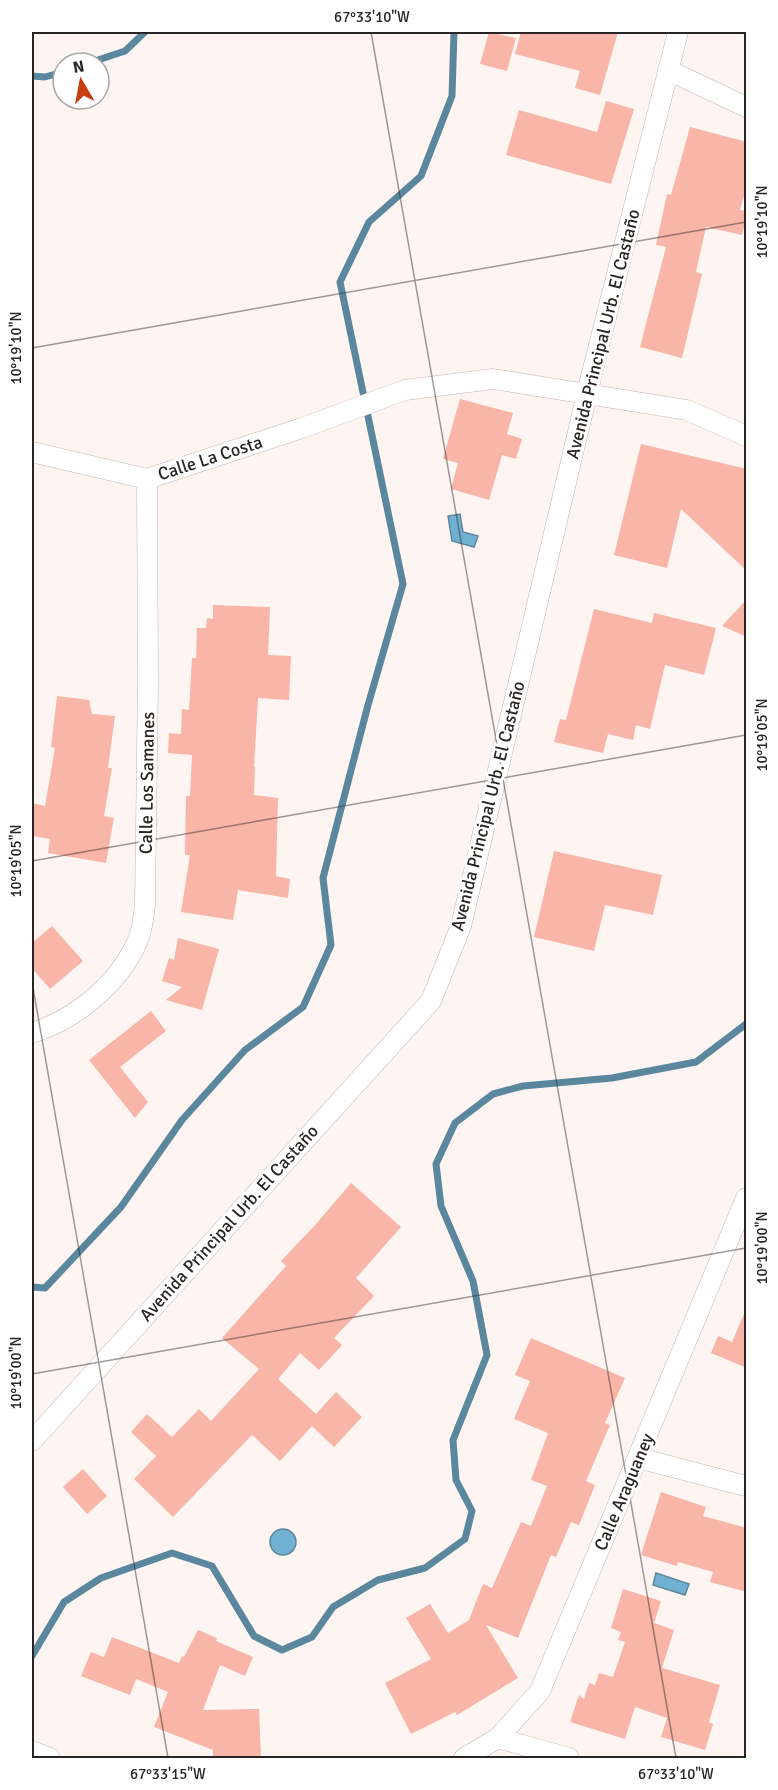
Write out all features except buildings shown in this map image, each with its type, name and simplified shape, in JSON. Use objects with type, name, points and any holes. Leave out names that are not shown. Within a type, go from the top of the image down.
[{"type":"street","name":"Avenida Principal Urb. El Castaño","points":[[32,1441],[430,1001],[461,926],[587,394],[678,32]]},
{"type":"street","points":[[668,70],[747,107]]},
{"type":"street","name":"Calle La Costa","points":[[32,452],[147,479],[405,390],[493,378],[687,410],[747,436]]},
{"type":"street","name":"Calle Los Samanes","points":[[32,1033],[59,1023],[79,1010],[112,980],[138,940],[146,904],[147,479]]},
{"type":"street","name":"Calle Araguaney","points":[[464,1758],[498,1737],[540,1691],[747,1198]]},
{"type":"street","points":[[638,1458],[747,1486]]},
{"type":"street","points":[[498,1737],[569,1758]]},
{"type":"street","points":[[32,1751],[50,1758]]},
{"type":"water","points":[[460,514],[463,532],[478,536],[474,547],[452,541],[448,516]]},
{"type":"water","points":[[283,1529],[292,1533],[296,1542],[292,1551],[283,1555],[274,1551],[270,1542],[274,1533]]},
{"type":"water","points":[[656,1573],[689,1584],[685,1595],[653,1585]]},
{"type":"waterway","points":[[111,56],[125,51],[145,32]]},
{"type":"waterway","points":[[32,1287],[45,1288],[121,1207],[182,1120],[245,1050],[303,1007],[331,945],[323,878],[368,705],[403,584],[340,282],[369,222],[421,176],[452,96],[454,32]]},
{"type":"waterway","points":[[32,76],[51,75]]},
{"type":"waterway","points":[[32,1656],[64,1602],[101,1578],[172,1553],[212,1566],[254,1636],[282,1650],[312,1637],[333,1607],[378,1580],[425,1568],[465,1539],[472,1511],[456,1480],[453,1440],[487,1355],[473,1281],[441,1206],[436,1164],[455,1123],[493,1094],[523,1086],[612,1078],[696,1062],[746,1024]]}]
